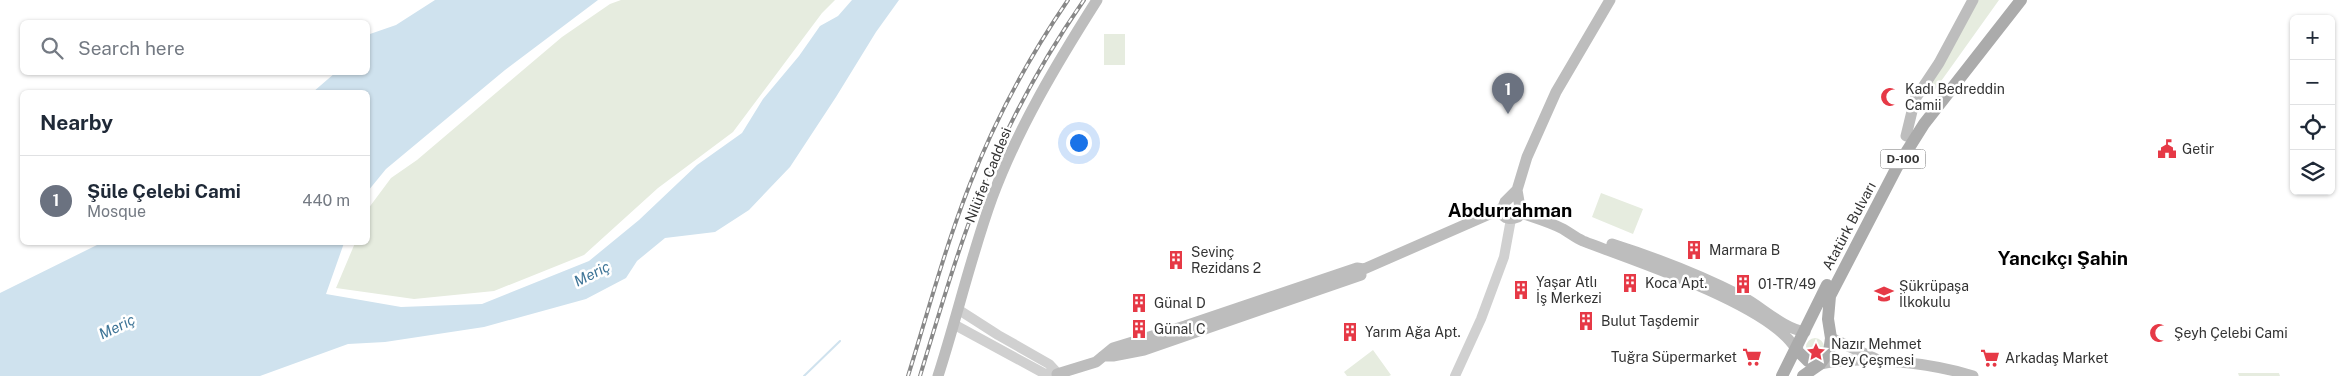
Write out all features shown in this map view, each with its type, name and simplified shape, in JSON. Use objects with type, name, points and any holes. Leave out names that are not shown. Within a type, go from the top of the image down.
[{"type":"main road","name":"Nilüfer Caddesi","points":[[938,376],[955,325],[977,242],[993,196],[1038,99],[1066,49],[1098,0]]},
{"type":"main road","points":[[1517,213],[1517,190],[1527,157],[1547,110],[1610,0]]},
{"type":"main road","points":[[1906,136],[1915,100],[1939,63],[1973,0]]},
{"type":"main road","name":"Atatürk Bulvarı","points":[[1782,376],[1826,287],[1906,136],[2011,0]]},
{"type":"main road","name":"Atatürk Bulvarı","points":[[1803,376],[1820,364],[1829,352],[1831,338],[1828,319],[1830,296],[1897,167],[1924,124],[2021,0]]},
{"type":"main road","points":[[1517,190],[1503,205],[1502,215],[1517,213],[1565,230],[1581,240],[1749,305],[1788,326],[1805,332],[1816,331],[1866,355],[1885,361]]},
{"type":"main road","points":[[1059,375],[1096,362],[1103,356],[1144,350],[1332,286],[1361,274],[1364,269],[1511,202],[1517,213]]},
{"type":"main road","points":[[1749,305],[1788,339],[1808,361],[1820,364],[1830,362],[1885,361],[1912,364],[1973,376]]},
{"type":"street","points":[[1455,376],[1481,319],[1504,257],[1517,213]]},
{"type":"street","points":[[959,310],[1049,364],[1059,375]]},
{"type":"street","points":[[955,325],[1047,375],[1059,375]]},
{"type":"shaded area","points":[[621,0],[835,0],[822,13],[733,132],[658,188],[584,255],[494,291],[414,299],[336,288],[354,245],[370,245],[370,206],[391,178],[417,160],[562,37],[610,4]]},
{"type":"shaded area","points":[[1974,0],[1999,0],[1934,91],[1930,89],[1930,83]]},
{"type":"shaded area","points":[[1104,34],[1125,34],[1125,65],[1104,65]]},
{"type":"shaded area","points":[[1601,193],[1643,209],[1633,234],[1592,217]]},
{"type":"shaded area","points":[[1815,338],[1821,341],[1824,347],[1821,353],[1815,356],[1809,353],[1806,347],[1809,341]]},
{"type":"shaded area","points":[[1373,350],[1391,375],[1347,376],[1344,372]]},
{"type":"shaded area","points":[[2238,373],[2279,373],[2280,376],[2239,376]]},
{"type":"water","points":[[435,0],[598,0],[505,70],[386,169],[370,189],[370,90],[315,90],[333,75],[370,75],[370,34],[396,25]]},
{"type":"water","name":"Meriç","points":[[852,0],[899,0],[876,32],[790,167],[749,210],[715,232],[665,238],[637,261],[626,278],[586,299],[484,327],[385,342],[348,344],[260,376],[0,376],[0,293],[97,245],[343,245],[326,294],[401,307],[482,304],[589,261],[639,220],[697,165],[742,133],[763,99],[799,56],[820,26],[838,16]]},
{"type":"waterway","points":[[804,376],[840,341]]},
{"type":"railway","points":[[908,376],[953,232],[990,136],[1014,89],[1068,0]]},
{"type":"railway","points":[[920,376],[956,260],[991,166],[1014,117],[1040,69],[1084,0]]},
{"type":"place","name":"Kadı Bedreddin Camii","points":[[1890,97]]},
{"type":"place","name":"Şüle Çelebi Cami","points":[[1508,114]]},
{"type":"place","name":"Getir","points":[[2167,149]]},
{"type":"place","name":"Marmara B","points":[[1694,250]]},
{"type":"place","name":"Sevinç Rezidans 2","points":[[1176,260]]},
{"type":"place","name":"Koca Apt.","points":[[1630,283]]},
{"type":"place","name":"01-TR/49","points":[[1743,284]]},
{"type":"place","name":"Yaşar Atlı İş Merkezi","points":[[1521,290]]},
{"type":"place","name":"Şükrüpaşa İlkokulu","points":[[1884,294]]},
{"type":"place","name":"Günal D","points":[[1139,303]]},
{"type":"place","name":"Bulut Taşdemir","points":[[1586,321]]},
{"type":"place","name":"Günal C","points":[[1139,329]]},
{"type":"place","name":"Yarım Ağa Apt.","points":[[1350,332]]},
{"type":"place","name":"Şeyh Çelebi Cami","points":[[2159,333]]},
{"type":"place","name":"Nazır Mehmet Bey Çeşmesi","points":[[1816,352]]},
{"type":"place","name":"Tuğra Süpermarket","points":[[1752,357]]},
{"type":"place","name":"Arkadaş Market","points":[[1990,358]]},
{"type":"district","name":"Abdurrahman","points":[[1510,210]]},
{"type":"district","name":"Yancıkçı Şahin","points":[[2063,258]]}]
